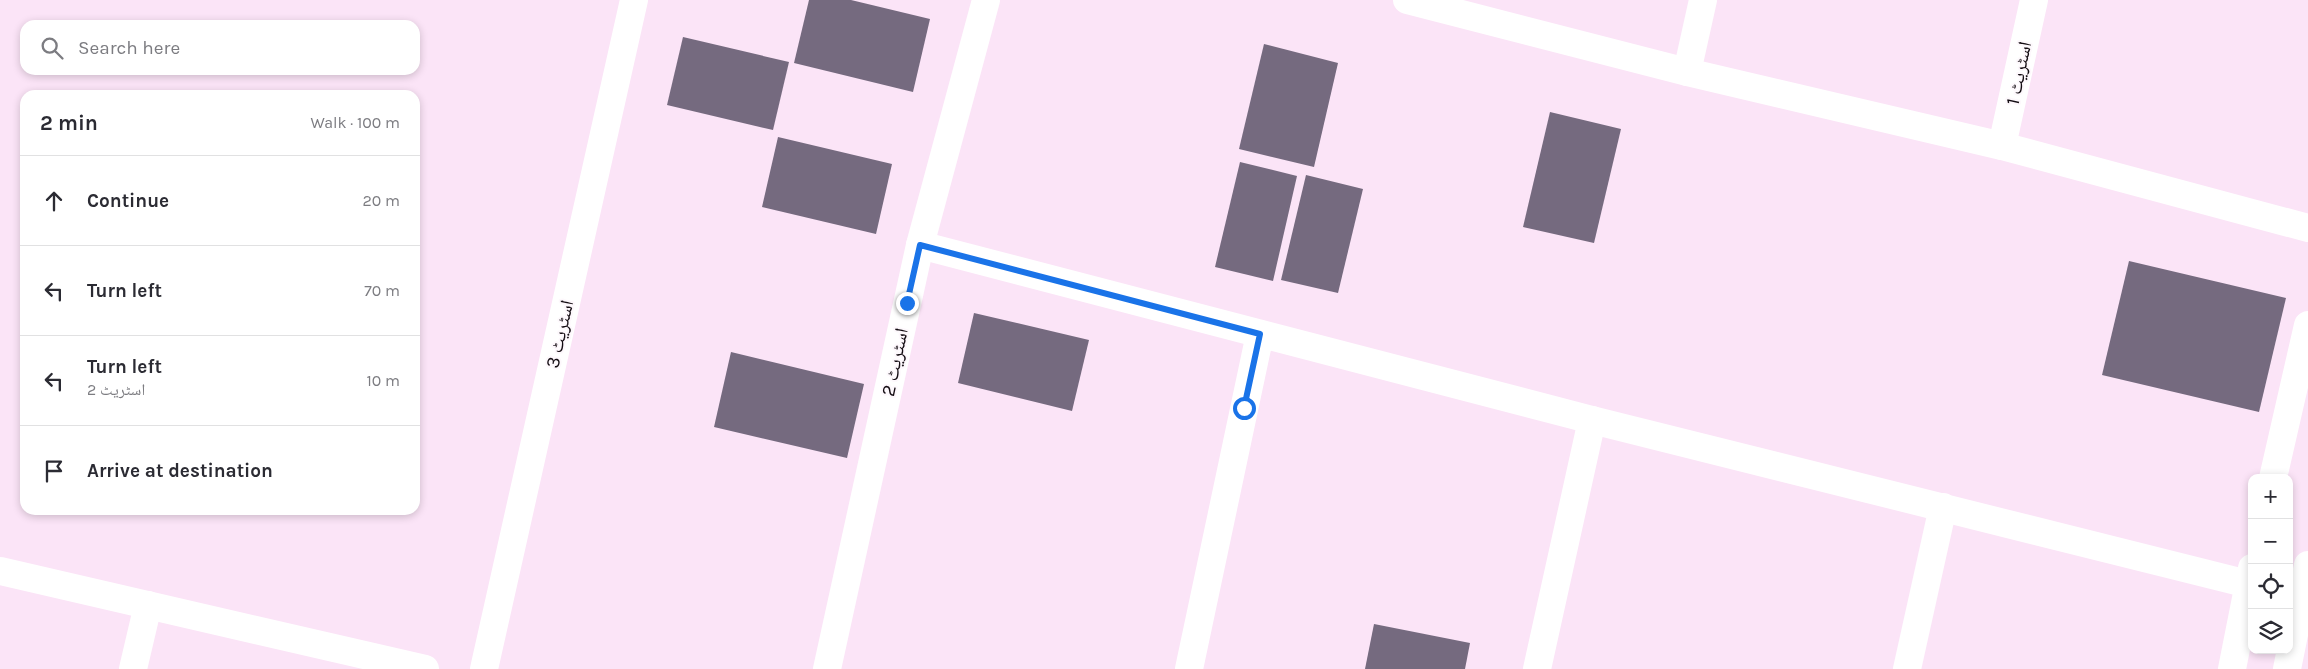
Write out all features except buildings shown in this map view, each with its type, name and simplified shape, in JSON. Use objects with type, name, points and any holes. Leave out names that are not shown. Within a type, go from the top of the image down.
[{"type":"street","name":"اسٹریٹ 3","points":[[484,669],[634,0]]},
{"type":"street","name":"اسٹریٹ 2","points":[[828,669],[920,245],[986,0]]},
{"type":"street","points":[[1407,0],[1687,72],[2002,146],[2308,228]]},
{"type":"street","points":[[1687,72],[1703,0]]},
{"type":"street","name":"اسٹریٹ 1","points":[[2002,146],[2034,0]]},
{"type":"street","points":[[920,245],[1592,420],[1944,507],[2248,576]]},
{"type":"street","points":[[2274,474],[2308,326]]},
{"type":"street","points":[[1189,669],[1260,334]]},
{"type":"street","points":[[1537,669],[1592,420]]},
{"type":"street","points":[[1906,669],[1944,507]]},
{"type":"street","points":[[2287,669],[2308,564]]},
{"type":"street","points":[[0,571],[425,669]]},
{"type":"street","points":[[2232,669],[2248,586]]},
{"type":"street","points":[[133,669],[148,605]]},
{"type":"route","points":[[907,303],[920,245],[1260,334],[1244,408]]}]
